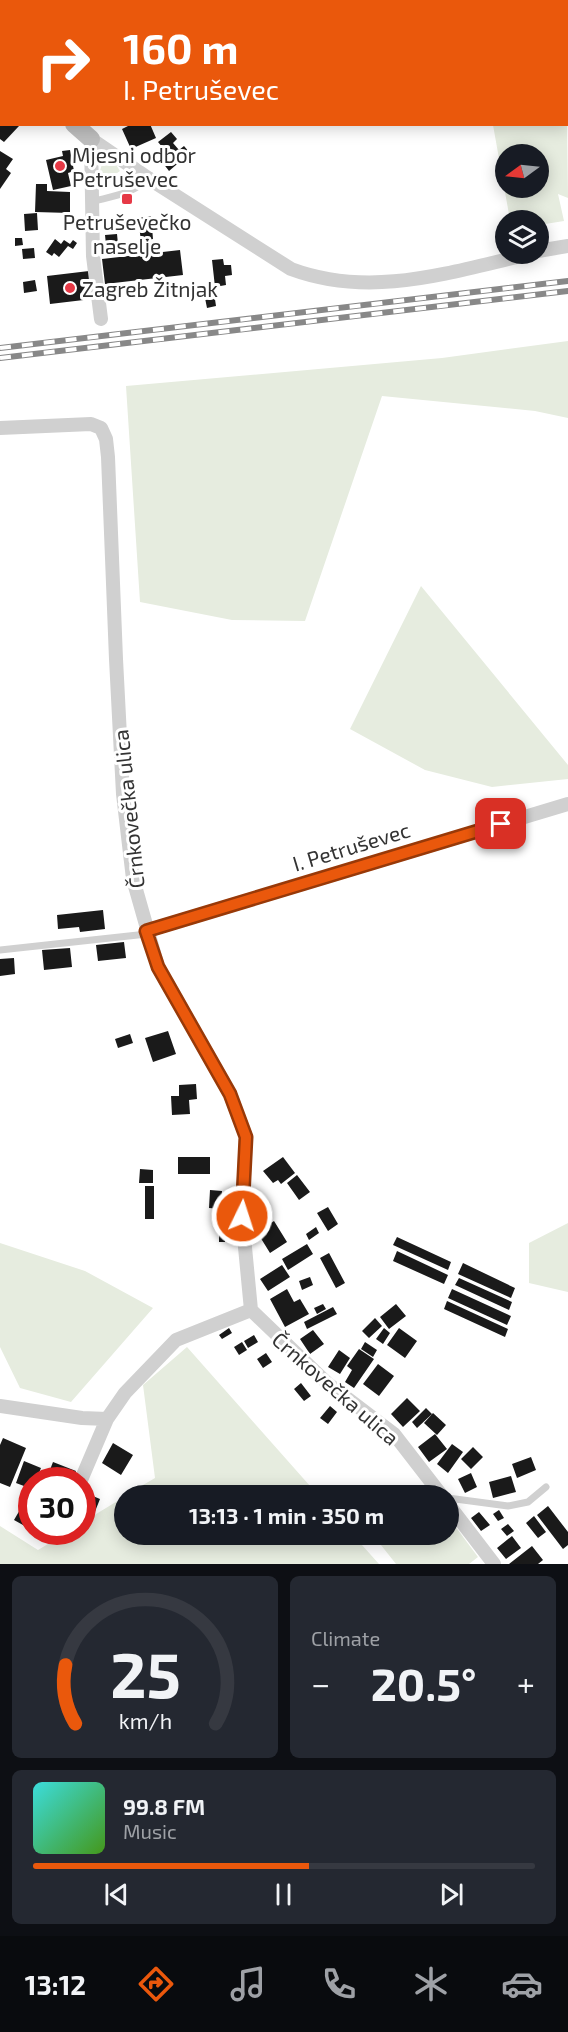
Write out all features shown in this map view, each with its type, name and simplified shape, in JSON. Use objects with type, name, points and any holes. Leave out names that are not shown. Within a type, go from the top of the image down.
[{"type":"street","points":[[76,126],[91,139],[148,178],[291,269],[312,277],[335,281],[384,283],[495,262]]},
{"type":"street","points":[[91,139],[94,201],[93,256],[101,319]]},
{"type":"street","points":[[549,250],[568,246]]},
{"type":"street","name":"Črnkovečka ulica","points":[[0,428],[91,424],[101,428],[106,439],[123,794],[133,879],[158,967],[230,1094],[246,1137],[242,1216],[251,1310],[327,1383],[394,1434],[433,1485]]},
{"type":"street","name":"I. Petruševec","points":[[147,932],[568,804]]},
{"type":"street","points":[[87,1467],[107,1419],[125,1393],[176,1340],[251,1310]]},
{"type":"street","points":[[0,1406],[82,1418],[107,1419]]},
{"type":"street","points":[[459,1518],[494,1564]]},
{"type":"lane","points":[[94,201],[123,195],[134,190],[148,178]]},
{"type":"lane","points":[[0,950],[147,932]]},
{"type":"lane","points":[[459,1499],[508,1506],[528,1502],[546,1487]]},
{"type":"shaded area","points":[[493,126],[567,126],[568,198],[558,194],[564,221],[549,223],[549,210],[508,210],[506,198],[549,198],[549,144],[496,144]]},
{"type":"shaded area","points":[[108,161],[115,163],[120,171],[110,178],[109,182],[102,180],[99,174],[102,164]]},
{"type":"shaded area","points":[[568,341],[568,418],[535,411],[382,396],[305,621],[232,620],[140,602],[126,386],[442,358]]},
{"type":"shaded area","points":[[421,586],[568,765],[568,779],[492,787],[425,770],[350,729]]},
{"type":"shaded area","points":[[568,1223],[568,1292],[529,1283],[529,1243]]},
{"type":"shaded area","points":[[0,1243],[85,1271],[153,1308],[71,1402],[20,1388],[0,1347]]},
{"type":"shaded area","points":[[187,1347],[309,1485],[143,1485],[155,1478],[143,1385]]},
{"type":"shaded area","points":[[114,1503],[114,1545],[362,1545],[379,1564],[0,1564],[0,1526],[18,1537],[18,1545],[30,1545],[38,1550],[46,1545],[96,1545],[96,1514]]},
{"type":"shaded area","points":[[459,1531],[478,1557],[469,1564],[396,1564],[381,1545],[459,1545]]},
{"type":"building","points":[[0,126],[19,126],[4,142],[0,139]]},
{"type":"building","points":[[128,126],[151,126],[156,138],[131,149],[122,129]]},
{"type":"building","points":[[171,132],[177,139],[173,143],[179,150],[184,146],[190,153],[169,171],[156,154],[163,148],[158,142]]},
{"type":"building","name":"Mjesni odbor Petruševec","points":[[70,150],[74,171],[68,173],[71,186],[53,190],[46,160],[63,156],[62,151]]},
{"type":"building","points":[[0,151],[13,159],[6,169],[11,173],[0,189]]},
{"type":"building","points":[[36,184],[47,184],[47,191],[70,192],[70,213],[35,212]]},
{"type":"building","points":[[37,213],[38,230],[25,231],[24,214]]},
{"type":"building","points":[[151,216],[153,239],[141,241],[138,218]]},
{"type":"building","points":[[117,234],[118,244],[106,245],[105,235]]},
{"type":"building","points":[[15,238],[22,238],[23,245],[15,246]]},
{"type":"building","points":[[55,239],[61,244],[64,240],[70,244],[73,240],[77,243],[73,249],[68,246],[59,257],[54,253],[52,256],[46,252]]},
{"type":"building","points":[[34,248],[35,258],[23,259],[22,249]]},
{"type":"building","points":[[180,250],[183,275],[105,284],[102,259]]},
{"type":"building","points":[[223,259],[224,265],[231,265],[232,275],[225,276],[226,285],[215,287],[212,260]]},
{"type":"building","name":"Zagreb Žitnjak","points":[[89,271],[92,299],[50,304],[47,276]]},
{"type":"building","points":[[35,280],[37,291],[24,293],[23,282]]},
{"type":"building","points":[[213,286],[216,306],[207,308],[203,288]]},
{"type":"building","points":[[103,910],[105,929],[80,932],[79,927],[58,929],[57,915]]},
{"type":"building","points":[[124,942],[126,958],[98,961],[96,945]]},
{"type":"building","points":[[70,948],[72,967],[44,970],[42,950]]},
{"type":"building","points":[[14,958],[15,974],[0,976],[0,959]]},
{"type":"building","points":[[168,1031],[176,1054],[153,1062],[145,1038]]},
{"type":"building","points":[[130,1034],[133,1043],[118,1048],[115,1039]]},
{"type":"building","points":[[196,1084],[197,1099],[189,1100],[190,1114],[172,1115],[171,1096],[179,1096],[179,1085]]},
{"type":"building","points":[[178,1157],[210,1157],[210,1174],[178,1174]]},
{"type":"building","points":[[283,1157],[295,1173],[281,1184],[278,1180],[273,1183],[263,1171]]},
{"type":"building","points":[[140,1169],[153,1170],[153,1183],[139,1183]]},
{"type":"building","points":[[297,1175],[310,1192],[299,1200],[287,1183]]},
{"type":"building","points":[[145,1186],[154,1186],[154,1219],[145,1219]]},
{"type":"building","points":[[210,1190],[222,1191],[221,1209],[209,1208]]},
{"type":"building","points":[[328,1207],[338,1224],[328,1231],[317,1213]]},
{"type":"building","points":[[274,1221],[287,1242],[270,1253],[257,1232]]},
{"type":"building","points":[[316,1227],[319,1233],[309,1240],[306,1234]]},
{"type":"building","points":[[219,1233],[225,1233],[225,1242],[219,1242]]},
{"type":"building","points":[[397,1237],[451,1262],[448,1270],[393,1245]]},
{"type":"building","points":[[307,1244],[313,1254],[288,1270],[282,1259]]},
{"type":"building","points":[[397,1251],[448,1275],[444,1284],[393,1261]]},
{"type":"building","points":[[329,1253],[345,1283],[336,1288],[320,1258]]},
{"type":"building","points":[[463,1263],[515,1288],[511,1298],[458,1274]]},
{"type":"building","points":[[282,1265],[290,1277],[268,1291],[260,1279]]},
{"type":"building","points":[[310,1277],[313,1285],[302,1290],[299,1281]]},
{"type":"building","points":[[459,1278],[512,1302],[509,1310],[455,1285]]},
{"type":"building","points":[[287,1289],[294,1302],[300,1299],[309,1314],[285,1327],[270,1299]]},
{"type":"building","points":[[452,1289],[511,1316],[507,1325],[448,1298]]},
{"type":"building","points":[[447,1301],[508,1329],[505,1337],[444,1309]]},
{"type":"building","points":[[323,1304],[326,1309],[317,1314],[314,1308]]},
{"type":"building","points":[[396,1304],[406,1316],[389,1329],[380,1317]]},
{"type":"building","points":[[333,1307],[337,1314],[307,1329],[304,1322]]},
{"type":"building","points":[[375,1318],[382,1326],[369,1338],[362,1331]]},
{"type":"building","points":[[229,1328],[232,1333],[222,1339],[219,1335]]},
{"type":"building","points":[[384,1328],[390,1333],[383,1344],[376,1339]]},
{"type":"building","points":[[399,1328],[417,1341],[405,1358],[387,1345]]},
{"type":"building","points":[[313,1330],[324,1344],[310,1354],[300,1339]]},
{"type":"building","points":[[254,1335],[258,1342],[248,1348],[244,1341]]},
{"type":"building","points":[[242,1342],[247,1350],[239,1355],[234,1347]]},
{"type":"building","points":[[365,1342],[377,1350],[373,1357],[361,1349]]},
{"type":"building","points":[[359,1349],[374,1359],[354,1388],[345,1382],[352,1370],[347,1366]]},
{"type":"building","points":[[339,1350],[350,1358],[340,1374],[328,1367]]},
{"type":"building","points":[[266,1353],[272,1362],[263,1368],[257,1359]]},
{"type":"building","points":[[378,1364],[394,1376],[379,1396],[363,1384]]},
{"type":"building","points":[[301,1383],[311,1396],[304,1401],[294,1389]]},
{"type":"building","points":[[407,1398],[420,1411],[403,1427],[391,1414]]},
{"type":"building","points":[[330,1406],[337,1412],[328,1424],[320,1418]]},
{"type":"building","points":[[426,1408],[432,1414],[417,1428],[412,1422]]},
{"type":"building","points":[[433,1413],[446,1425],[437,1435],[424,1423]]},
{"type":"building","points":[[435,1434],[447,1449],[429,1462],[418,1447]]},
{"type":"building","points":[[3,1438],[26,1448],[10,1487],[0,1483],[0,1445]]},
{"type":"building","points":[[113,1443],[133,1455],[121,1475],[102,1463]]},
{"type":"building","points":[[452,1444],[463,1452],[448,1473],[437,1464]]},
{"type":"building","points":[[473,1447],[483,1457],[471,1469],[461,1459]]},
{"type":"building","points":[[531,1457],[536,1470],[517,1478],[512,1464]]},
{"type":"building","points":[[24,1461],[39,1467],[22,1467]]},
{"type":"building","points":[[53,1462],[66,1467],[51,1467]]},
{"type":"building","points":[[471,1473],[477,1487],[465,1493],[458,1479]]},
{"type":"building","points":[[511,1476],[516,1492],[493,1498],[489,1482]]},
{"type":"building","points":[[96,1497],[100,1499],[96,1509]]},
{"type":"building","points":[[548,1506],[568,1532],[568,1545],[563,1549],[537,1515]]},
{"type":"building","points":[[499,1510],[504,1518],[498,1521],[493,1514]]},
{"type":"building","points":[[479,1512],[490,1525],[481,1531],[471,1518]]},
{"type":"building","points":[[534,1516],[546,1532],[538,1538],[526,1523]]},
{"type":"building","points":[[508,1524],[514,1531],[507,1536],[501,1529]]},
{"type":"building","points":[[512,1536],[521,1548],[506,1559],[497,1548]]},
{"type":"building","points":[[532,1546],[543,1560],[538,1564],[509,1564]]},
{"type":"railway","points":[[0,348],[568,281]]},
{"type":"railway","points":[[0,358],[568,291]]},
{"type":"place","name":"Mjesni odbor Petruševec","points":[[60,166]]},
{"type":"place","name":"Petruševečko naselje","points":[[127,199]]},
{"type":"place","name":"Zagreb Žitnjak","points":[[70,288]]},
{"type":"route","points":[[242,1216],[246,1137],[230,1094],[158,967],[146,931],[501,824]]}]
